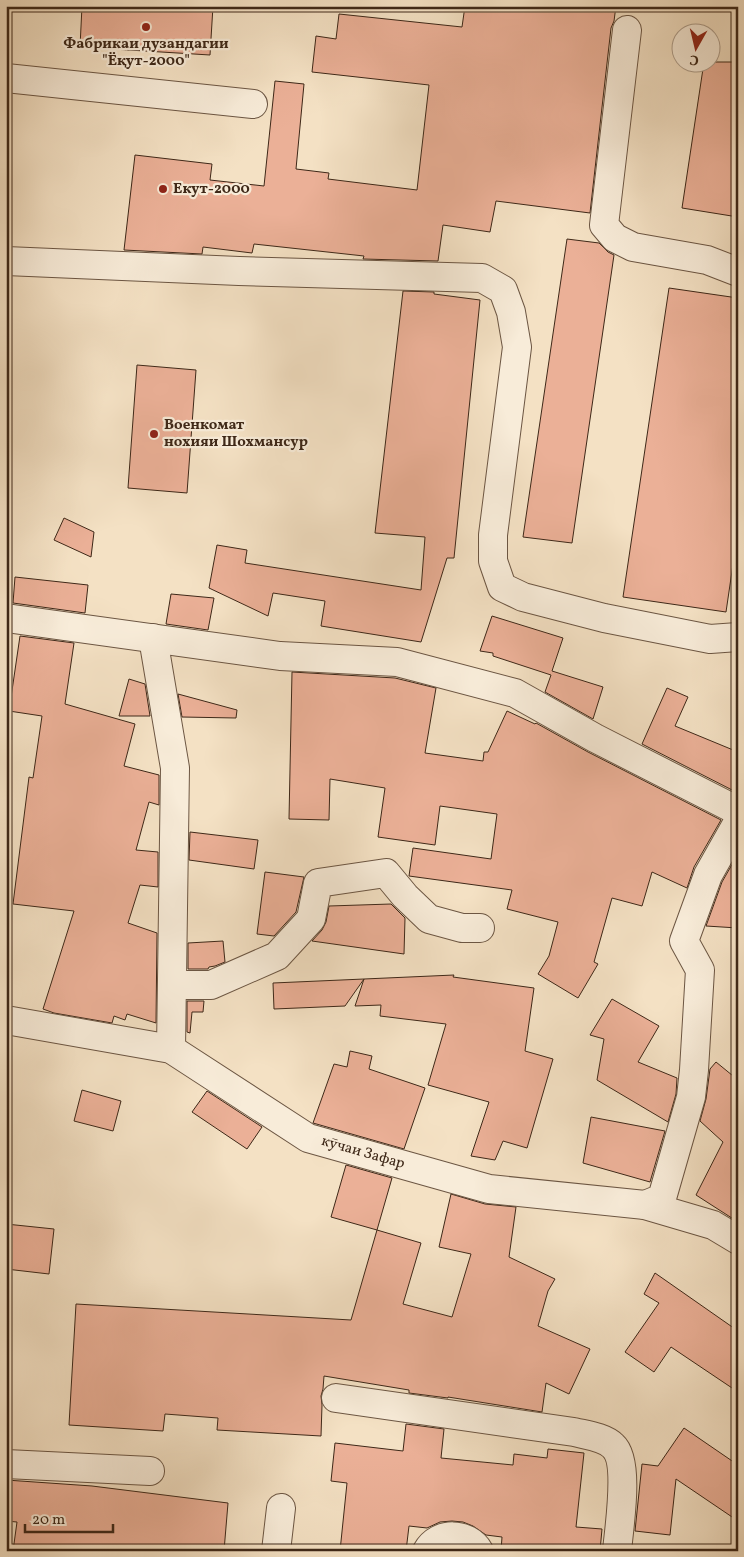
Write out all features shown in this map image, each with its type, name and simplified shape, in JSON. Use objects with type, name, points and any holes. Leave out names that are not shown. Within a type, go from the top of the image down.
[{"type":"street","points":[[626,30],[604,225],[615,238],[633,247],[707,260],[738,272]]},
{"type":"street","points":[[6,78],[253,104]]},
{"type":"street","points":[[6,261],[239,271],[482,278],[503,290],[511,312],[517,347],[493,535],[493,561],[502,588],[523,597],[604,618],[710,639],[738,638]]},
{"type":"street","points":[[6,618],[280,656],[397,662],[515,694],[594,738],[738,812]]},
{"type":"street","points":[[153,638],[174,768],[171,1049]]},
{"type":"street","points":[[645,1205],[662,1198],[691,1097],[700,970],[684,941],[708,875],[738,822]]},
{"type":"street","points":[[172,985],[211,985],[277,956],[311,919],[318,883],[386,873],[405,896],[429,919],[462,928],[480,928]]},
{"type":"street","name":"кӯчаи Зафар","points":[[6,1020],[171,1049],[308,1138],[489,1189],[645,1205],[714,1225],[738,1240]]},
{"type":"street","points":[[336,1398],[574,1432],[599,1438],[613,1445],[620,1454],[622,1468],[617,1551]]},
{"type":"street","points":[[6,1464],[150,1471]]},
{"type":"street","points":[[276,1551],[282,1508]]},
{"type":"street","points":[[427,1551],[437,1539],[447,1537],[464,1538],[472,1542],[479,1551]]},
{"type":"building","name":"Фабрикаи дузандагии \"Ёқут-2000\"","points":[[82,6],[213,6],[210,55],[80,47]]},
{"type":"building","points":[[465,6],[616,6],[611,28],[590,213],[496,201],[490,232],[443,225],[438,261],[363,259],[364,256],[254,244],[252,253],[203,247],[202,254],[124,250],[135,155],[212,164],[210,180],[264,186],[275,81],[304,84],[296,169],[329,173],[328,179],[417,190],[429,85],[312,72],[316,36],[336,39],[339,14],[462,27]]},
{"type":"building","points":[[722,62],[738,62],[738,217],[682,208],[702,72],[722,72]]},
{"type":"building","points":[[567,239],[599,243],[614,255],[572,543],[523,537]]},
{"type":"building","points":[[669,288],[738,298],[738,530],[726,612],[623,597]]},
{"type":"building","points":[[403,291],[434,292],[434,294],[480,300],[454,558],[447,558],[421,642],[321,626],[325,601],[273,593],[268,616],[209,588],[217,545],[247,550],[245,563],[421,590],[425,537],[375,533]]},
{"type":"building","points":[[137,365],[196,370],[187,493],[128,488]]},
{"type":"building","points":[[64,518],[94,532],[91,557],[54,540]]},
{"type":"building","points":[[15,577],[88,585],[85,613],[13,603]]},
{"type":"building","points":[[171,594],[214,598],[208,630],[166,624]]},
{"type":"building","points":[[492,616],[563,638],[552,671],[603,687],[593,719],[545,692],[551,675],[493,656],[493,653],[480,651]]},
{"type":"building","points":[[20,636],[74,643],[65,704],[135,724],[124,766],[159,775],[159,805],[149,802],[136,850],[158,852],[158,887],[140,885],[128,923],[157,933],[156,1023],[127,1014],[125,1020],[114,1016],[112,1023],[54,1013],[43,1009],[74,911],[13,904],[29,777],[33,778],[42,716],[9,711]]},
{"type":"building","points":[[292,672],[395,678],[436,688],[425,753],[483,761],[484,752],[488,752],[507,711],[536,723],[588,752],[721,820],[694,867],[687,888],[652,872],[642,906],[612,898],[594,962],[598,964],[578,998],[538,974],[549,956],[558,922],[507,909],[512,890],[409,876],[413,848],[491,859],[497,814],[440,806],[435,845],[378,837],[385,788],[330,779],[329,820],[289,819]]},
{"type":"building","points":[[129,679],[145,684],[150,716],[119,716]]},
{"type":"building","points":[[667,688],[688,697],[675,726],[738,752],[738,793],[642,744]]},
{"type":"building","points":[[178,694],[237,710],[236,718],[182,717]]},
{"type":"building","points":[[190,832],[258,840],[254,869],[189,860]]},
{"type":"building","points":[[738,854],[738,928],[706,926],[722,882]]},
{"type":"building","points":[[265,872],[304,877],[296,912],[274,936],[257,934]]},
{"type":"building","points":[[391,904],[405,918],[404,954],[312,941],[322,930],[326,922],[329,906]]},
{"type":"building","points":[[223,941],[225,962],[208,969],[188,969],[188,943]]},
{"type":"building","points":[[454,975],[453,977],[534,988],[525,1051],[553,1059],[527,1148],[503,1141],[495,1160],[471,1156],[489,1102],[428,1085],[446,1024],[380,1016],[381,1005],[355,1006],[364,979]]},
{"type":"building","points":[[364,979],[345,1006],[274,1009],[273,983]]},
{"type":"building","points":[[612,999],[659,1026],[638,1062],[677,1078],[676,1094],[668,1122],[597,1080],[604,1039],[590,1035]]},
{"type":"building","points":[[187,1001],[204,1001],[203,1012],[192,1012],[190,1033],[187,1032]]},
{"type":"building","points":[[350,1051],[372,1056],[369,1069],[425,1088],[404,1149],[313,1123],[334,1064],[347,1067]]},
{"type":"building","points":[[716,1062],[738,1080],[738,1222],[696,1195],[723,1142],[700,1121],[706,1099],[710,1069]]},
{"type":"building","points":[[82,1090],[121,1101],[113,1131],[74,1121]]},
{"type":"building","points":[[207,1091],[262,1127],[247,1149],[192,1112]]},
{"type":"building","points":[[591,1117],[665,1131],[650,1182],[583,1163]]},
{"type":"building","points":[[346,1165],[392,1178],[377,1230],[331,1217]]},
{"type":"building","points":[[451,1194],[485,1204],[516,1207],[509,1257],[555,1279],[548,1291],[538,1326],[590,1349],[569,1394],[546,1383],[542,1412],[448,1397],[409,1393],[409,1390],[324,1376],[321,1396],[321,1436],[217,1430],[218,1418],[165,1414],[163,1431],[69,1425],[76,1304],[351,1320],[377,1230],[421,1243],[403,1304],[452,1317],[471,1254],[439,1247]]},
{"type":"building","points":[[6,1224],[54,1229],[49,1274],[6,1269]]},
{"type":"building","points":[[655,1273],[738,1331],[738,1392],[671,1347],[654,1372],[625,1352],[659,1303],[644,1294]]},
{"type":"building","points":[[406,1424],[444,1429],[441,1458],[513,1465],[514,1454],[547,1458],[548,1449],[584,1453],[576,1527],[602,1529],[600,1551],[501,1551],[502,1537],[486,1535],[473,1526],[463,1522],[452,1521],[440,1522],[427,1528],[409,1526],[406,1551],[340,1551],[347,1483],[331,1481],[335,1443],[403,1451]]},
{"type":"building","points":[[684,1428],[738,1465],[738,1521],[676,1479],[670,1535],[635,1531],[642,1464],[658,1466]]},
{"type":"building","points":[[6,1480],[92,1486],[228,1503],[224,1551],[13,1551],[17,1522],[6,1521]]},
{"type":"place","name":"Фабрикаи дузандагии \"Ёқут-2000\"","points":[[146,27]]},
{"type":"place","name":"Екут-2000","points":[[163,189]]},
{"type":"place","name":"Военкомат нохияи Шохмансур","points":[[154,434]]}]
